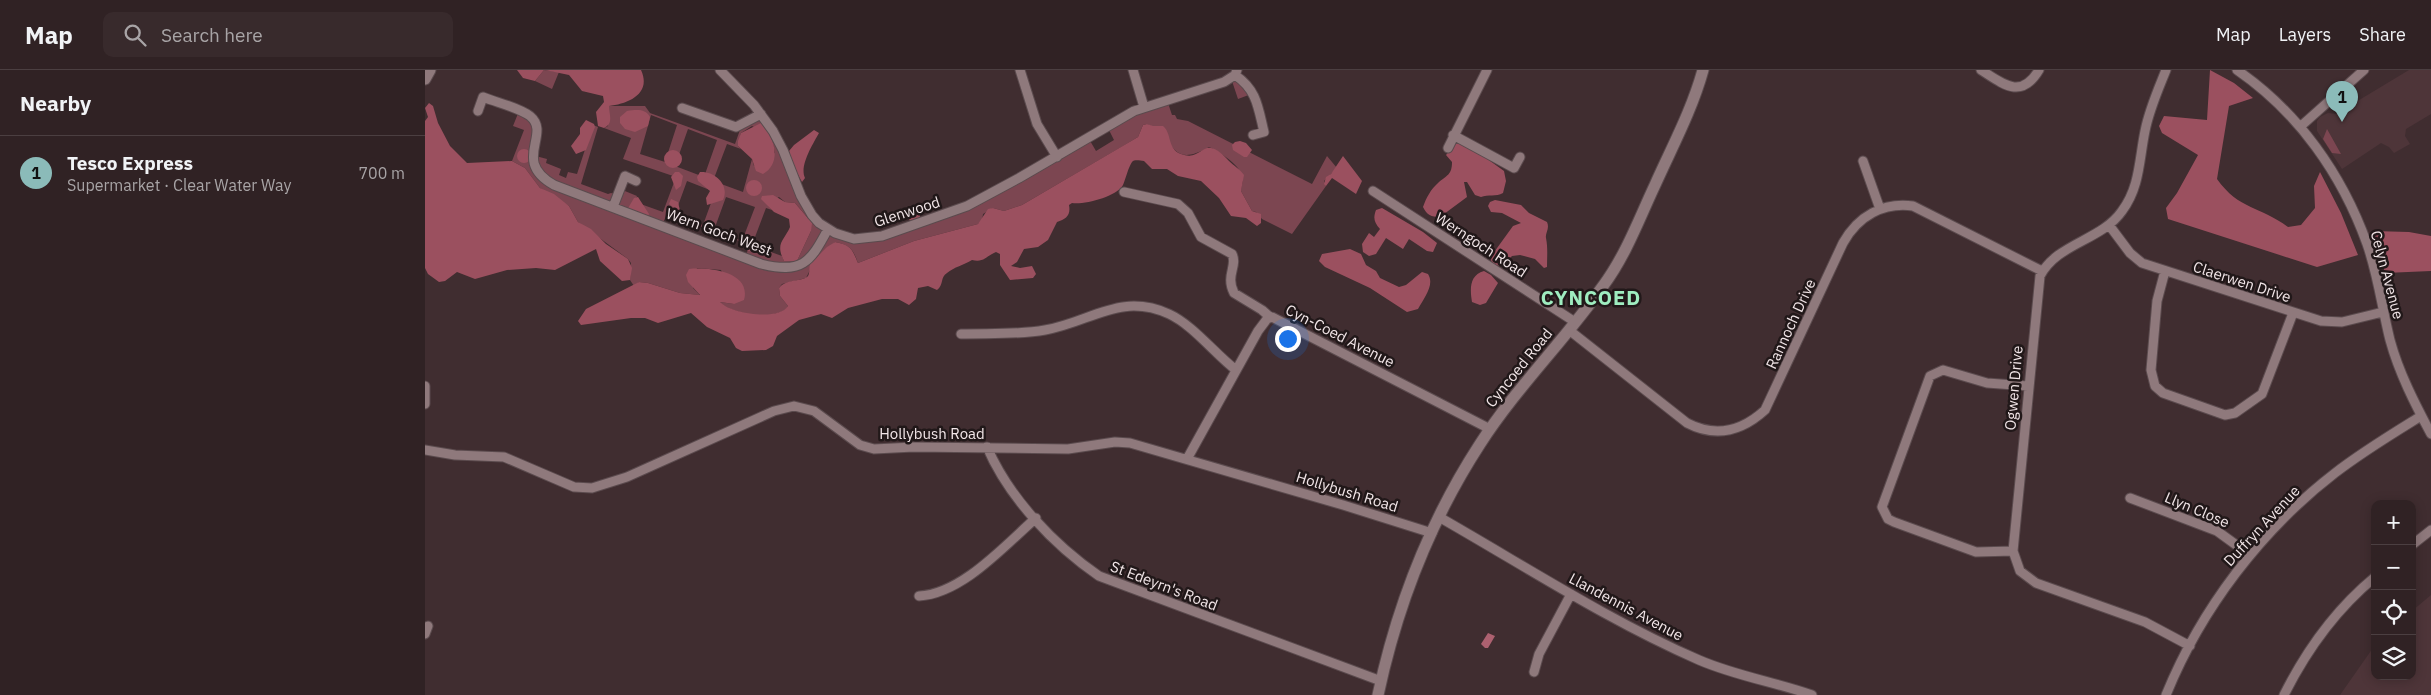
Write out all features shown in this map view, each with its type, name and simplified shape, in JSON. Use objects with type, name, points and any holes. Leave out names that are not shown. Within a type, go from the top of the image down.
[{"type":"street","points":[[425,79],[430,70]]},
{"type":"street","name":"Glenwood","points":[[721,70],[761,114],[779,142],[806,207],[819,223],[828,229],[854,239],[882,236],[967,206],[1144,107],[1224,82],[1236,72],[1254,93],[1265,132],[1253,135]]},
{"type":"street","points":[[1020,70],[1037,124],[1057,157]]},
{"type":"street","points":[[1133,70],[1144,107]]},
{"type":"street","points":[[1448,148],[1487,70]]},
{"type":"street","name":"Cyncoed Road","points":[[1378,695],[1393,629],[1407,589],[1439,517],[1467,464],[1490,429],[1612,274],[1625,251],[1689,109],[1703,70]]},
{"type":"street","points":[[1981,70],[2013,87],[2021,87],[2028,84],[2039,70]]},
{"type":"street","points":[[2042,271],[2057,255],[2109,225],[2122,212],[2135,189],[2146,125],[2166,70]]},
{"type":"street","name":"Celyn Avenue","points":[[2237,70],[2301,126],[2331,169],[2355,214],[2370,256],[2396,360],[2431,434]]},
{"type":"street","points":[[2301,126],[2364,70]]},
{"type":"street","name":"Wern Goch West","points":[[478,111],[483,97],[531,117],[538,131],[532,152],[533,159],[542,177],[554,185],[771,266],[791,268],[804,264],[815,252],[828,229]]},
{"type":"street","points":[[682,108],[736,128],[761,114]]},
{"type":"street","points":[[1453,135],[1514,168],[1520,157]]},
{"type":"street","points":[[1863,161],[1880,209]]},
{"type":"street","points":[[613,207],[625,176],[636,180]]},
{"type":"street","name":"Werngoch Road","points":[[1373,191],[1572,326]]},
{"type":"street","points":[[1124,192],[1172,203],[1184,208],[1201,237],[1231,254],[1234,263],[1229,278],[1233,293],[1262,310],[1270,318]]},
{"type":"street","name":"Rannoch Drive","points":[[1572,326],[1687,423],[1710,432],[1723,432],[1739,428],[1757,417],[1771,399],[1848,234],[1863,218],[1880,209],[1902,204],[1924,210],[2042,271]]},
{"type":"street","name":"Claerwen Drive","points":[[2109,225],[2136,259],[2165,271],[2293,313],[2331,323],[2353,321],[2383,312]]},
{"type":"street","name":"Ogwen Drive","points":[[2042,271],[2039,282],[2028,386],[2013,551],[2020,571],[2036,583],[2145,622],[2189,646]]},
{"type":"street","points":[[2165,271],[2157,301],[2151,370],[2152,381],[2163,393],[2219,413],[2230,415],[2235,413],[2262,394],[2293,313]]},
{"type":"street","points":[[961,334],[1037,332],[1057,327],[1108,308],[1145,307],[1160,310],[1179,320],[1236,370]]},
{"type":"street","name":"Cyn-Coed Avenue","points":[[1187,459],[1258,331],[1270,318],[1275,318],[1490,429]]},
{"type":"street","points":[[2013,551],[1976,552],[1894,522],[1888,518],[1883,507],[1900,454],[1930,376],[1943,370],[1987,383],[2028,386]]},
{"type":"street","points":[[425,386],[425,404]]},
{"type":"street","name":"Hollybush Road","points":[[425,450],[455,455],[504,457],[574,486],[592,488],[627,477],[775,411],[794,406],[804,407],[824,416],[867,448],[987,447],[1068,449],[1123,442],[1187,459],[1432,533]]},
{"type":"street","name":"Duffryn Avenue","points":[[2166,695],[2189,646],[2225,589],[2250,555],[2294,509],[2334,474],[2369,448],[2421,416]]},
{"type":"street","name":"St Edeyrn's Road","points":[[987,447],[1007,483],[1036,518],[1062,546],[1090,570],[1108,581],[1381,682]]},
{"type":"street","name":"Llyn Close","points":[[2130,498],[2217,531],[2250,555]]},
{"type":"street","name":"Llandennis Avenue","points":[[1439,517],[1642,633],[1700,660],[1812,695]]},
{"type":"street","points":[[919,596],[933,595],[970,575],[1036,518]]},
{"type":"street","points":[[2416,542],[2431,530]]},
{"type":"street","points":[[2284,695],[2303,659],[2319,635],[2351,597],[2371,580]]},
{"type":"street","points":[[1534,672],[1539,654],[1571,594]]},
{"type":"shaded area","points":[[517,70],[544,70],[535,81],[523,78]]},
{"type":"shaded area","points":[[544,70],[559,72],[552,89],[535,81]]},
{"type":"shaded area","points":[[545,70],[641,70],[644,78],[641,91],[636,96],[624,103],[609,106],[610,121],[604,128],[598,126],[596,112],[604,102],[603,96],[582,91],[569,75]]},
{"type":"shaded area","points":[[2210,70],[2234,83],[2253,98],[2229,106],[2217,179],[2225,189],[2233,197],[2288,227],[2301,225],[2315,208],[2314,186],[2320,172],[2341,213],[2358,255],[2317,267],[2168,219],[2166,208],[2177,193],[2198,155],[2162,133],[2159,126],[2164,116],[2207,120]]},
{"type":"shaded area","points":[[2409,70],[2431,70],[2431,114],[2406,129],[2405,136],[2410,144],[2394,153],[2389,147],[2381,143],[2342,169],[2317,131],[2317,121],[2328,113],[2336,114]]},
{"type":"shaded area","points":[[1235,75],[1254,93],[1238,99],[1231,78]]},
{"type":"shaded area","points":[[1167,100],[1172,115],[1175,115],[1177,119],[1188,121],[1312,184],[1327,156],[1337,168],[1324,181],[1326,186],[1292,234],[1262,219],[1256,212],[1252,211],[1241,191],[1242,174],[1235,164],[1209,147],[1187,155],[1179,153],[1156,130],[1147,124],[1143,125],[1138,137],[1022,205],[1004,211],[993,208],[983,214],[982,221],[978,224],[914,241],[858,263],[850,248],[835,242],[816,258],[806,278],[782,284],[779,288],[780,296],[788,306],[786,310],[770,315],[753,315],[736,311],[721,304],[720,302],[734,304],[721,270],[697,268],[693,288],[700,295],[680,293],[648,283],[639,282],[634,286],[630,280],[631,263],[628,259],[578,222],[569,206],[540,188],[525,168],[512,161],[524,130],[513,126],[519,111],[534,121],[532,155],[547,159],[546,163],[561,169],[559,175],[566,178],[568,172],[577,174],[593,125],[598,127],[581,184],[608,194],[618,195],[620,189],[637,196],[635,202],[663,212],[676,177],[623,159],[631,138],[604,128],[608,126],[608,106],[645,106],[650,113],[735,144],[741,127],[761,114],[819,223],[863,239],[945,215],[1089,139],[1096,151],[1114,140],[1108,128]],"holes":[[[651,115],[677,125],[665,162],[640,154]],[[752,126],[771,136],[775,153],[754,166],[752,159],[743,192],[713,181],[727,144],[741,149],[738,146],[741,133]],[[688,129],[717,140],[704,177],[675,166]],[[687,181],[715,192],[703,225],[675,214]],[[726,197],[755,207],[742,241],[714,230]],[[779,197],[785,202],[795,203],[808,218],[811,231],[797,261],[784,261],[782,256],[752,245],[766,208],[772,210],[767,204]],[[667,214],[750,245],[745,257],[662,225]]]},
{"type":"shaded area","points":[[429,103],[433,106],[438,123],[450,146],[467,163],[512,161],[525,168],[540,188],[554,194],[569,206],[578,222],[591,229],[606,244],[628,259],[632,268],[630,280],[622,281],[600,261],[596,249],[555,270],[536,268],[507,270],[475,279],[457,272],[445,281],[439,282],[428,274],[425,268],[425,121],[428,117],[425,108]]},
{"type":"shaded area","points":[[640,110],[646,112],[650,117],[648,126],[635,132],[625,129],[620,123],[620,117],[627,111]]},
{"type":"shaded area","points":[[586,120],[594,124],[595,127],[586,150],[576,154],[571,146],[580,134],[580,128]]},
{"type":"shaded area","points":[[761,123],[766,128],[773,142],[775,156],[769,169],[763,174],[756,171],[752,159],[738,146],[741,133]]},
{"type":"shaded area","points":[[1143,125],[1163,126],[1168,133],[1172,145],[1181,154],[1195,155],[1208,148],[1220,152],[1244,175],[1241,191],[1252,211],[1261,214],[1261,223],[1257,226],[1246,218],[1231,216],[1219,198],[1201,181],[1178,176],[1167,169],[1152,169],[1144,161],[1136,160],[1132,162],[1123,185],[1114,193],[1084,203],[1072,203],[1069,205],[1067,216],[1057,222],[1048,240],[1038,247],[1024,249],[1017,262],[1011,266],[1020,268],[1032,266],[1036,274],[1033,278],[1010,280],[1000,265],[1000,254],[996,252],[982,260],[972,260],[950,271],[943,277],[941,286],[937,290],[928,286],[918,288],[916,299],[909,305],[898,299],[882,299],[848,308],[832,318],[821,314],[799,320],[777,336],[773,346],[766,350],[742,351],[736,348],[730,338],[707,327],[691,313],[658,323],[645,318],[631,318],[581,325],[578,321],[586,309],[639,282],[680,293],[700,295],[688,282],[686,275],[689,269],[716,270],[735,277],[745,290],[744,300],[734,304],[720,302],[734,310],[755,314],[783,311],[788,306],[780,296],[779,288],[790,281],[806,278],[809,273],[810,264],[827,247],[835,242],[850,248],[858,263],[914,241],[978,224],[988,209],[993,208],[1004,211],[1022,205],[1138,137]]},
{"type":"shaded area","points":[[2327,129],[2341,154],[2332,153],[2323,139]]},
{"type":"shaded area","points":[[814,130],[819,133],[805,161],[805,178],[802,182],[793,166],[789,151]]},
{"type":"shaded area","points":[[1240,141],[1246,143],[1252,150],[1247,157],[1233,150],[1232,145]]},
{"type":"shaded area","points":[[1457,142],[1464,142],[1504,171],[1506,181],[1503,193],[1481,197],[1475,195],[1467,182],[1464,182],[1467,197],[1440,217],[1432,216],[1423,207],[1433,188],[1450,172],[1452,162],[1446,155]]},
{"type":"shaded area","points":[[524,149],[529,151],[531,156],[529,161],[524,163],[519,161],[517,156],[519,151]]},
{"type":"shaded area","points":[[673,150],[679,153],[682,159],[679,165],[673,168],[667,165],[664,159],[667,153]]},
{"type":"shaded area","points":[[1343,156],[1362,181],[1356,194],[1332,178],[1326,186],[1324,184],[1326,177],[1331,174]]},
{"type":"shaded area","points":[[675,172],[679,172],[683,176],[681,186],[676,190],[671,177]]},
{"type":"shaded area","points":[[700,172],[716,176],[720,180],[725,194],[723,200],[707,205],[706,198],[710,191],[698,181],[697,177]]},
{"type":"shaded area","points":[[754,180],[762,188],[754,196],[746,188]]},
{"type":"shaded area","points":[[773,195],[785,202],[795,203],[812,223],[811,231],[797,261],[784,261],[781,255],[780,246],[790,227],[789,219],[774,212],[761,199],[762,196]]},
{"type":"shaded area","points":[[638,197],[649,214],[648,217],[627,210],[634,198]]},
{"type":"shaded area","points":[[671,199],[678,202],[681,215],[679,218],[673,216],[673,207],[669,204]]},
{"type":"shaded area","points":[[1495,200],[1521,205],[1529,213],[1547,222],[1547,267],[1544,268],[1535,259],[1520,255],[1512,256],[1502,266],[1493,265],[1492,255],[1513,226],[1521,223],[1502,213],[1491,212],[1488,206],[1490,202]]},
{"type":"shaded area","points":[[1382,208],[1423,232],[1437,243],[1433,252],[1427,251],[1409,239],[1403,249],[1386,238],[1376,254],[1369,256],[1363,252],[1362,244],[1369,233],[1374,237],[1380,229],[1375,222],[1375,215],[1376,210]]},
{"type":"shaded area","points":[[912,210],[916,210],[920,216],[916,222],[912,222],[908,218],[908,214]]},
{"type":"shaded area","points":[[2373,231],[2409,232],[2431,236],[2431,271],[2385,273]]},
{"type":"shaded area","points":[[743,238],[754,239],[759,244],[755,251],[748,251],[740,244]]},
{"type":"shaded area","points":[[1350,249],[1361,254],[1366,265],[1376,271],[1380,278],[1399,287],[1406,285],[1422,272],[1428,274],[1430,278],[1429,287],[1418,309],[1407,312],[1370,288],[1325,267],[1319,261],[1322,254]]},
{"type":"shaded area","points":[[1484,271],[1491,275],[1498,283],[1486,303],[1480,305],[1472,302],[1471,288],[1473,279]]},
{"type":"shaded area","points":[[2431,595],[2431,695],[2340,695],[2371,651],[2371,680],[2416,680],[2416,608]]},
{"type":"shaded area","points":[[1488,633],[1495,636],[1488,648],[1485,648],[1481,644]]},
{"type":"place","name":"Tesco Express","points":[[2342,122]]},
{"type":"district","name":"CYNCOED","points":[[1591,298]]}]
